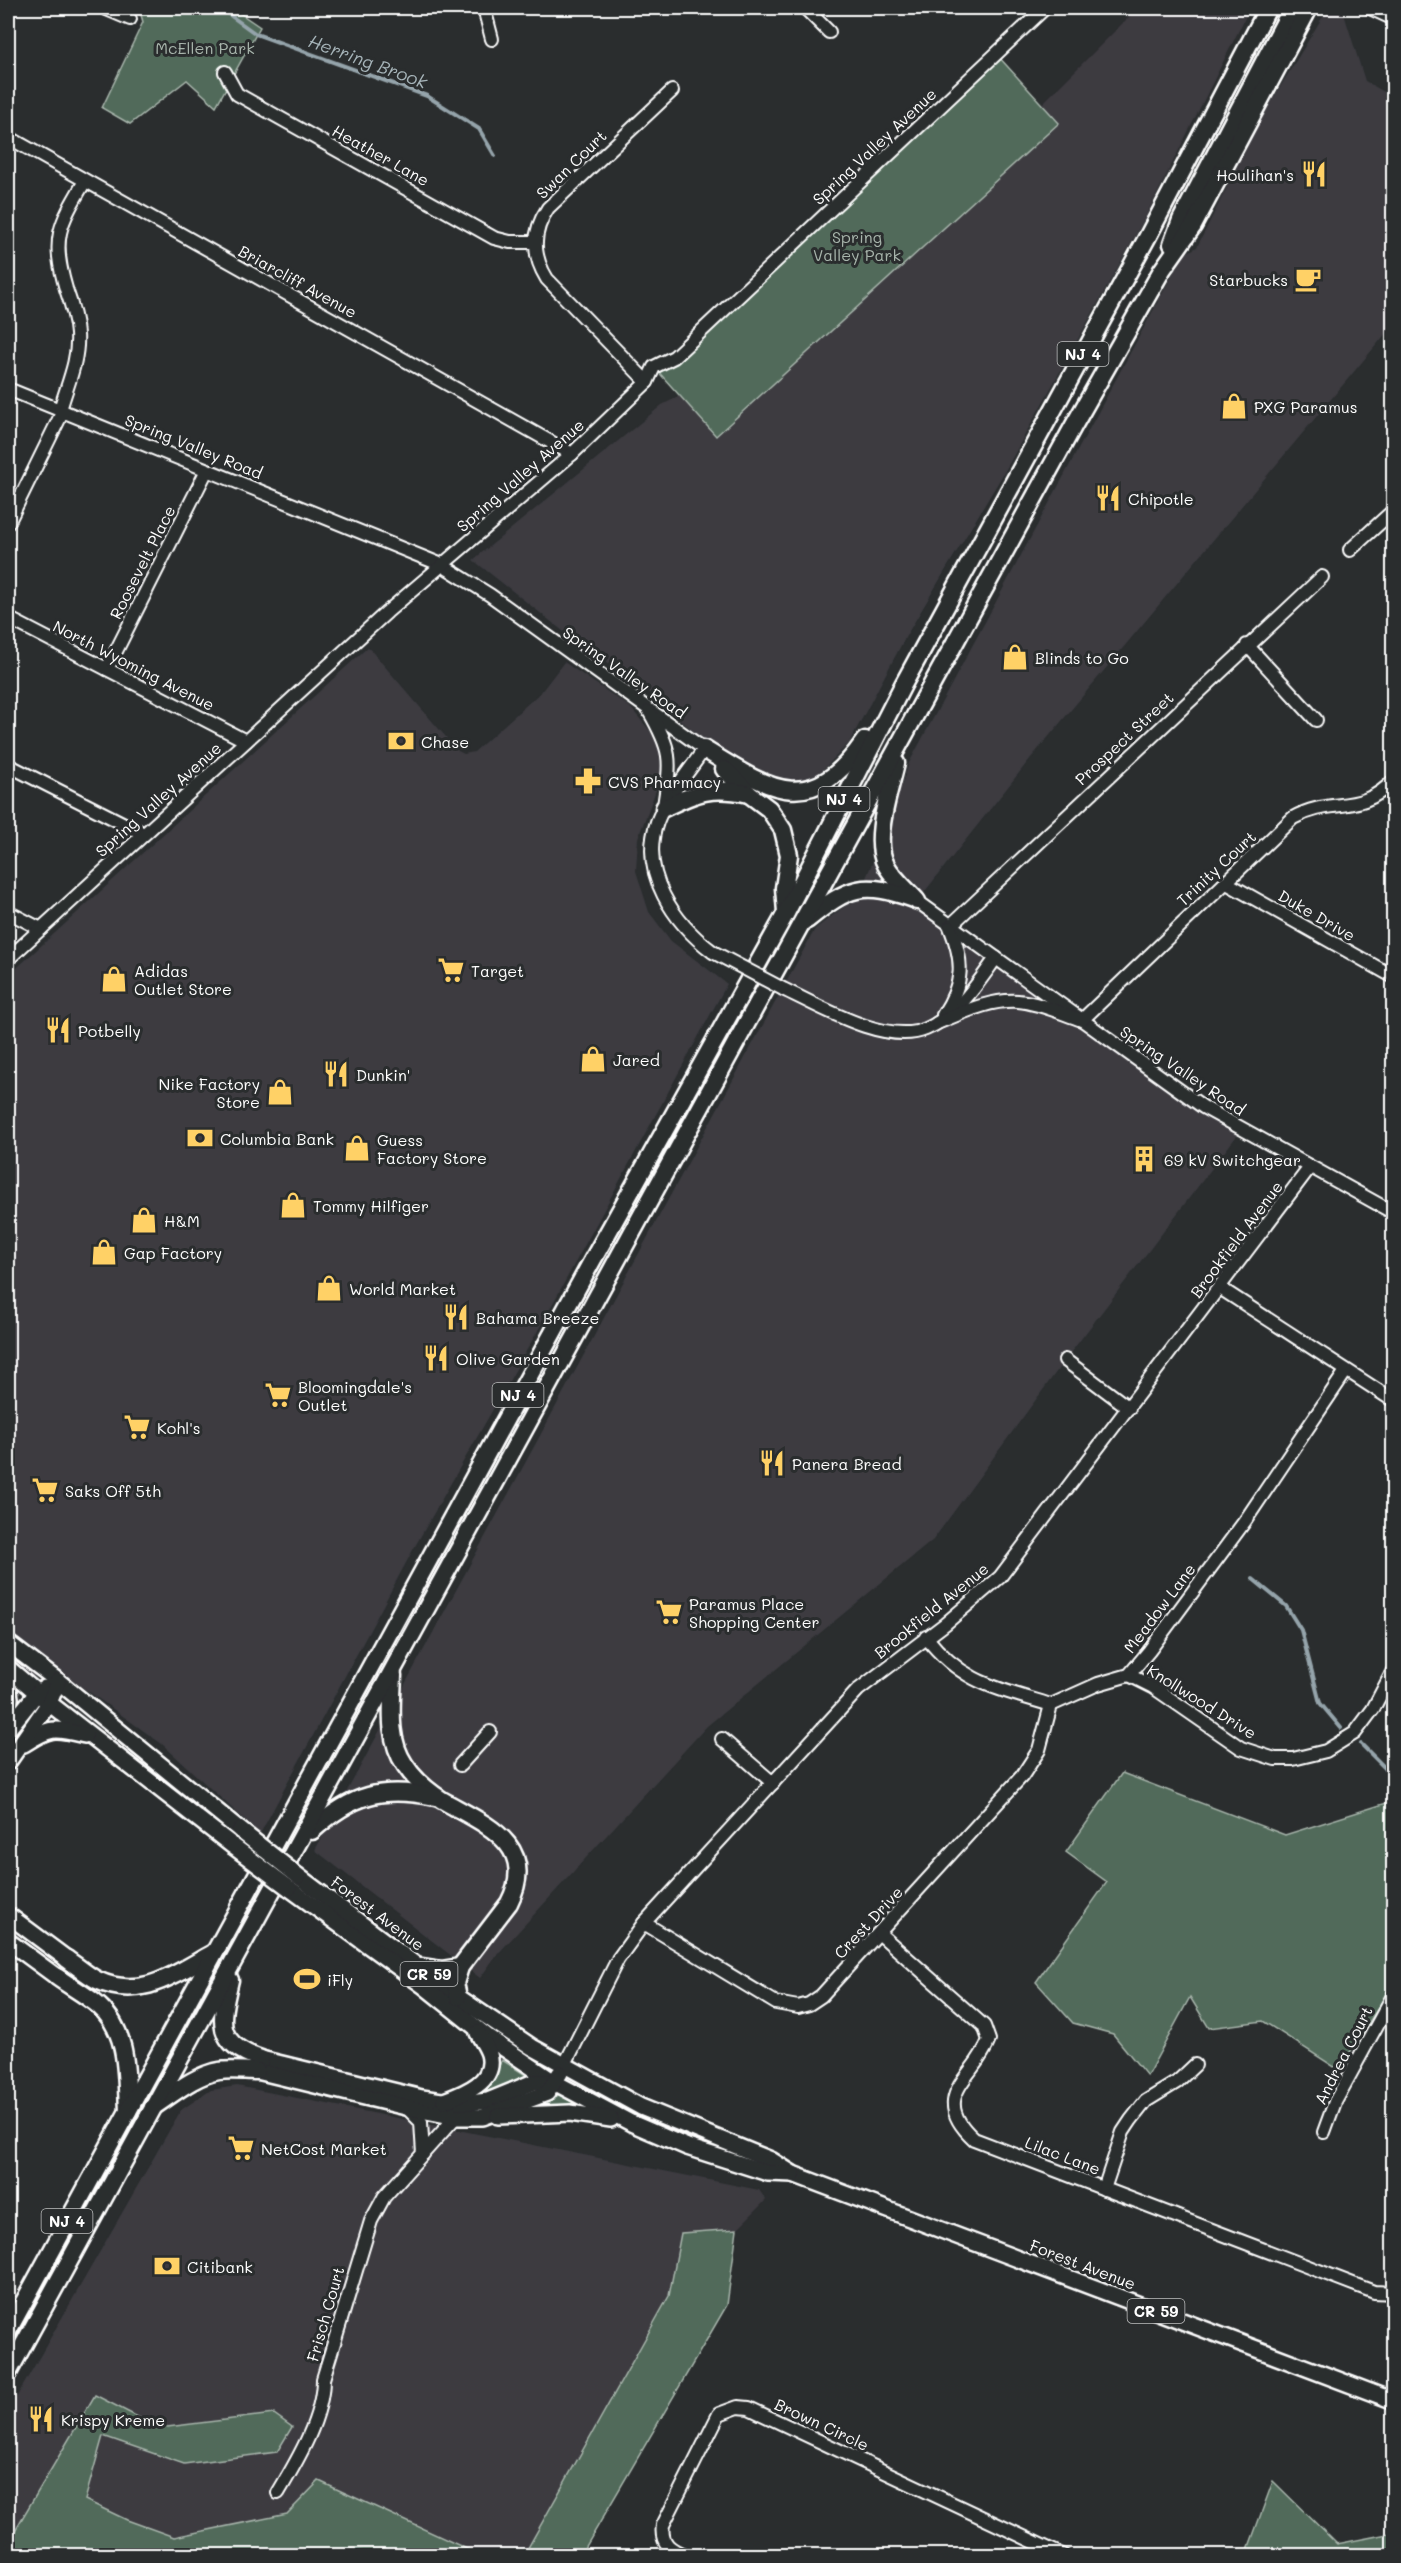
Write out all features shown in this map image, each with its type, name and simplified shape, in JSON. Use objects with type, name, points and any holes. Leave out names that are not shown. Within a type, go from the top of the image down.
[{"type":"highway","name":"NJ 4","points":[[8,2373],[1111,358],[1162,270],[1182,220],[1292,8]]},
{"type":"highway","points":[[1162,270],[1193,226],[1308,8]]},
{"type":"highway","name":"NJ 4","points":[[8,2331],[592,1261],[786,913],[903,685],[1148,236],[1264,12]]},
{"type":"highway","points":[[704,749],[757,782],[785,790],[805,790],[833,777],[854,756],[903,685]]},
{"type":"highway","points":[[900,743],[885,812],[881,849],[887,867],[917,901]]},
{"type":"highway","points":[[704,749],[749,794],[774,815],[786,838],[789,855],[784,888],[786,913]]},
{"type":"highway","points":[[664,808],[710,790],[725,789],[749,794]]},
{"type":"highway","points":[[802,925],[824,907],[857,890],[881,888],[917,901]]},
{"type":"highway","points":[[393,1671],[391,1712],[396,1747],[404,1764],[416,1779],[440,1798],[481,1820],[501,1834],[510,1846],[517,1862],[514,1892],[509,1904],[460,1967],[455,1983],[458,1997]]},
{"type":"highway","points":[[300,1842],[330,1814],[354,1799],[395,1791],[440,1798]]},
{"type":"highway","points":[[67,1959],[96,1980],[133,1988],[148,1987],[161,1982],[213,1953]]},
{"type":"highway","points":[[236,1956],[224,2004],[223,2023],[230,2042],[259,2065]]},
{"type":"highway","points":[[421,1967],[441,1970],[460,1967]]},
{"type":"highway","points":[[57,1977],[99,2007],[111,2020],[124,2052],[128,2111]]},
{"type":"highway","points":[[153,2107],[193,2081],[209,2074],[259,2065]]},
{"type":"main road","name":"Forest Avenue","points":[[8,1643],[240,1830],[294,1882],[475,2027],[554,2082],[632,2123],[687,2146],[768,2174],[793,2174]]},
{"type":"main road","name":"Forest Avenue","points":[[8,1668],[90,1736],[233,1846],[294,1882],[421,1967],[458,1997],[532,2047],[641,2107],[771,2160],[793,2174],[1394,2401]]},
{"type":"main road","points":[[8,1729],[37,1693],[58,1681]]},
{"type":"main road","points":[[8,1762],[49,1703],[58,1681]]},
{"type":"main road","points":[[8,1685],[10,1698],[8,1719]]},
{"type":"main road","points":[[17,1749],[44,1730],[59,1729],[90,1736]]},
{"type":"main road","points":[[8,1915],[67,1959]]},
{"type":"main road","points":[[8,1941],[57,1977]]},
{"type":"main road","points":[[443,2101],[471,2090],[486,2073],[489,2054],[475,2027]]},
{"type":"main road","points":[[259,2065],[443,2101],[458,2111]]},
{"type":"main road","points":[[259,2065],[406,2107],[458,2111],[483,2117],[570,2113],[594,2115],[632,2123]]},
{"type":"main road","points":[[483,2117],[547,2094],[564,2066]]},
{"type":"main road","points":[[458,2111],[534,2082],[554,2082]]},
{"type":"street","points":[[104,8],[130,19]]},
{"type":"street","points":[[486,8],[492,39]]},
{"type":"street","points":[[805,8],[829,32]]},
{"type":"street","name":"Spring Valley Avenue","points":[[8,960],[442,565],[572,454],[647,382],[654,367],[674,357],[1046,8]]},
{"type":"street","points":[[1370,8],[1394,20]]},
{"type":"street","name":"Heather Lane","points":[[225,72],[237,94],[494,238],[535,243]]},
{"type":"street","name":"Swan Court","points":[[535,243],[537,230],[548,208],[672,91]]},
{"type":"street","name":"Briarcliff Avenue","points":[[8,137],[572,454]]},
{"type":"street","points":[[8,523],[62,411],[77,354],[74,314],[59,265],[57,244],[65,214],[85,181]]},
{"type":"street","points":[[535,243],[540,268],[547,279],[647,382]]},
{"type":"street","name":"Spring Valley Road","points":[[8,389],[442,565],[464,577],[646,705],[704,749]]},
{"type":"street","name":"Roosevelt Place","points":[[107,669],[207,470]]},
{"type":"street","points":[[1350,550],[1394,510]]},
{"type":"street","name":"Prospect Street","points":[[950,926],[1322,577]]},
{"type":"street","name":"North Wyoming Avenue","points":[[8,618],[246,741]]},
{"type":"street","points":[[1247,645],[1316,720]]},
{"type":"street","points":[[646,705],[663,735],[668,750],[669,766],[664,808],[654,836],[652,853],[655,872],[674,913],[690,932],[713,952],[833,1012],[884,1031],[917,1032],[987,1005],[1009,1001],[1027,1003],[1082,1020]]},
{"type":"street","points":[[664,808],[704,749]]},
{"type":"street","points":[[8,765],[144,834]]},
{"type":"street","name":"Trinity Court","points":[[1082,1020],[1298,815],[1313,809],[1360,803],[1389,792],[1394,780]]},
{"type":"street","name":"Duke Drive","points":[[1225,882],[1394,977]]},
{"type":"street","name":"Spring Valley Road","points":[[917,901],[1203,1107],[1394,1213]]},
{"type":"street","points":[[8,912],[41,929]]},
{"type":"street","points":[[937,1023],[956,993],[960,975],[959,955],[950,926]]},
{"type":"street","points":[[937,1023],[971,993],[996,958]]},
{"type":"street","name":"Brookfield Avenue","points":[[564,2066],[618,1959],[644,1923],[858,1690],[965,1608],[1000,1577],[1310,1167]]},
{"type":"street","points":[[1220,1288],[1394,1401]]},
{"type":"street","points":[[1065,1360],[1129,1408]]},
{"type":"street","name":"Meadow Lane","points":[[1051,1705],[1098,1684],[1129,1675],[1245,1521],[1346,1371]]},
{"type":"street","points":[[926,1637],[943,1658],[984,1685],[1051,1705]]},
{"type":"street","name":"Knollwood Drive","points":[[1129,1675],[1153,1687],[1241,1748],[1275,1759],[1293,1760],[1326,1751],[1355,1733],[1373,1708],[1394,1669]]},
{"type":"street","name":"Crest Drive","points":[[644,1923],[758,1993],[787,2007],[809,2004],[821,1996],[880,1934],[1022,1776],[1038,1750],[1051,1705]]},
{"type":"street","points":[[460,1765],[490,1732]]},
{"type":"street","points":[[722,1739],[772,1783]]},
{"type":"street","name":"Lilac Lane","points":[[880,1934],[984,2026],[989,2040],[984,2052],[965,2075],[954,2100],[956,2115],[962,2128],[975,2139],[1374,2292],[1394,2292]]},
{"type":"street","name":"Andrea Court","points":[[1324,2132],[1335,2102],[1394,1994]]},
{"type":"street","points":[[1104,2189],[1123,2132],[1131,2120],[1146,2101],[1177,2082],[1195,2065]]},
{"type":"street","points":[[406,2107],[421,2122],[423,2154]]},
{"type":"street","name":"Frisch Court","points":[[278,2493],[302,2452],[323,2392],[323,2379],[371,2221],[384,2197],[458,2111]]},
{"type":"street","name":"Brown Circle","points":[[687,2556],[668,2547],[663,2540],[663,2525],[719,2414],[738,2407],[749,2408],[1064,2556]]},
{"type":"shaded area","points":[[1138,8],[1250,8],[1144,220],[1005,471],[906,636],[849,743],[814,779],[784,782],[706,742],[628,675],[587,650],[473,560],[662,405],[680,396],[716,436],[1059,123],[1042,104]]},
{"type":"shaded area","points":[[1328,8],[1344,14],[1365,81],[1393,97],[1393,325],[1030,759],[918,900],[1242,1129],[1065,1360],[933,1540],[707,1726],[495,1957],[480,1978],[315,1850],[815,929],[858,896],[885,834],[909,763],[1183,255],[1197,247],[1263,115]]},
{"type":"shaded area","points":[[368,647],[458,751],[464,754],[474,752],[541,692],[564,662],[630,707],[656,738],[664,769],[638,838],[636,871],[649,912],[671,941],[727,984],[545,1318],[414,1548],[260,1834],[162,1744],[47,1662],[8,1702],[8,976]]},
{"type":"shaded area","points":[[237,2086],[759,2190],[766,2200],[737,2229],[681,2233],[669,2296],[524,2555],[480,2555],[319,2481],[287,2514],[174,2538],[84,2500],[103,2436],[184,2463],[273,2414],[159,2428],[95,2396],[14,2532],[8,2556],[8,2412],[181,2110],[211,2090]]},
{"type":"green space","name":"McEllen Park","points":[[139,8],[232,8],[260,27],[216,106],[187,80],[130,124],[102,108],[143,22]]},
{"type":"green space","name":"Spring Valley Park","points":[[997,55],[1059,123],[716,436],[654,367]]},
{"type":"green space","points":[[1122,1773],[1285,1835],[1393,1801],[1393,1984],[1339,2070],[1263,2021],[1209,2028],[1190,1997],[1147,2076],[1113,2034],[1073,2023],[1036,1982],[1107,1882],[1066,1852]]},
{"type":"green space","points":[[502,2060],[529,2077],[490,2093],[487,2090]]},
{"type":"green space","points":[[559,2095],[584,2108],[528,2108]]},
{"type":"green space","points":[[737,2229],[727,2305],[581,2555],[524,2555],[669,2296],[681,2233]]},
{"type":"green space","points":[[95,2395],[159,2428],[274,2414],[292,2427],[277,2452],[184,2464],[103,2436],[85,2500],[127,2520],[174,2537],[287,2514],[319,2481],[480,2555],[378,2556],[351,2549],[326,2556],[8,2556],[14,2532]]},
{"type":"green space","points":[[1273,2481],[1337,2544],[1393,2533],[1393,2555],[1246,2555]]},
{"type":"water","points":[[351,2549],[378,2555],[326,2555]]},
{"type":"waterway","name":"Herring Brook","points":[[220,8],[256,34],[427,96],[479,129],[495,156]]},
{"type":"waterway","name":"Herring Brook","points":[[1253,1579],[1286,1606],[1301,1630],[1320,1703],[1341,1728]]},
{"type":"waterway","name":"Herring Brook","points":[[1361,1744],[1394,1777]]},
{"type":"place","name":"Houlihan's","points":[[1314,174]]},
{"type":"place","name":"Starbucks","points":[[1308,279]]},
{"type":"place","name":"PXG Paramus","points":[[1234,406]]},
{"type":"place","name":"Chipotle","points":[[1108,498]]},
{"type":"place","name":"Blinds to Go","points":[[1015,657]]},
{"type":"place","name":"Chase","points":[[401,741]]},
{"type":"place","name":"CVS Pharmacy","points":[[588,781]]},
{"type":"place","name":"Target","points":[[451,970]]},
{"type":"place","name":"Adidas Outlet Store","points":[[114,979]]},
{"type":"place","name":"Potbelly","points":[[58,1030]]},
{"type":"place","name":"Jared","points":[[593,1059]]},
{"type":"place","name":"Dunkin'","points":[[336,1074]]},
{"type":"place","name":"Nike Factory Store","points":[[280,1092]]},
{"type":"place","name":"Columbia Bank","points":[[200,1138]]},
{"type":"place","name":"Guess Factory Store","points":[[357,1148]]},
{"type":"place","name":"69 kV Switchgear","points":[[1144,1159]]},
{"type":"place","name":"Tommy Hilfiger","points":[[293,1205]]},
{"type":"place","name":"H&M","points":[[144,1220]]},
{"type":"place","name":"Gap Factory","points":[[104,1252]]},
{"type":"place","name":"World Market","points":[[329,1288]]},
{"type":"place","name":"Bahama Breeze","points":[[456,1317]]},
{"type":"place","name":"Olive Garden","points":[[436,1358]]},
{"type":"place","name":"Bloomingdale's Outlet","points":[[278,1395]]},
{"type":"place","name":"Kohl's","points":[[137,1427]]},
{"type":"place","name":"Panera Bread","points":[[772,1463]]},
{"type":"place","name":"Saks Off 5th","points":[[45,1490]]},
{"type":"place","name":"Paramus Place Shopping Center","points":[[669,1612]]},
{"type":"place","name":"iFly","points":[[307,1979]]},
{"type":"place","name":"NetCost Market","points":[[241,2148]]},
{"type":"place","name":"Citibank","points":[[167,2266]]},
{"type":"place","name":"Krispy Kreme","points":[[41,2419]]}]
